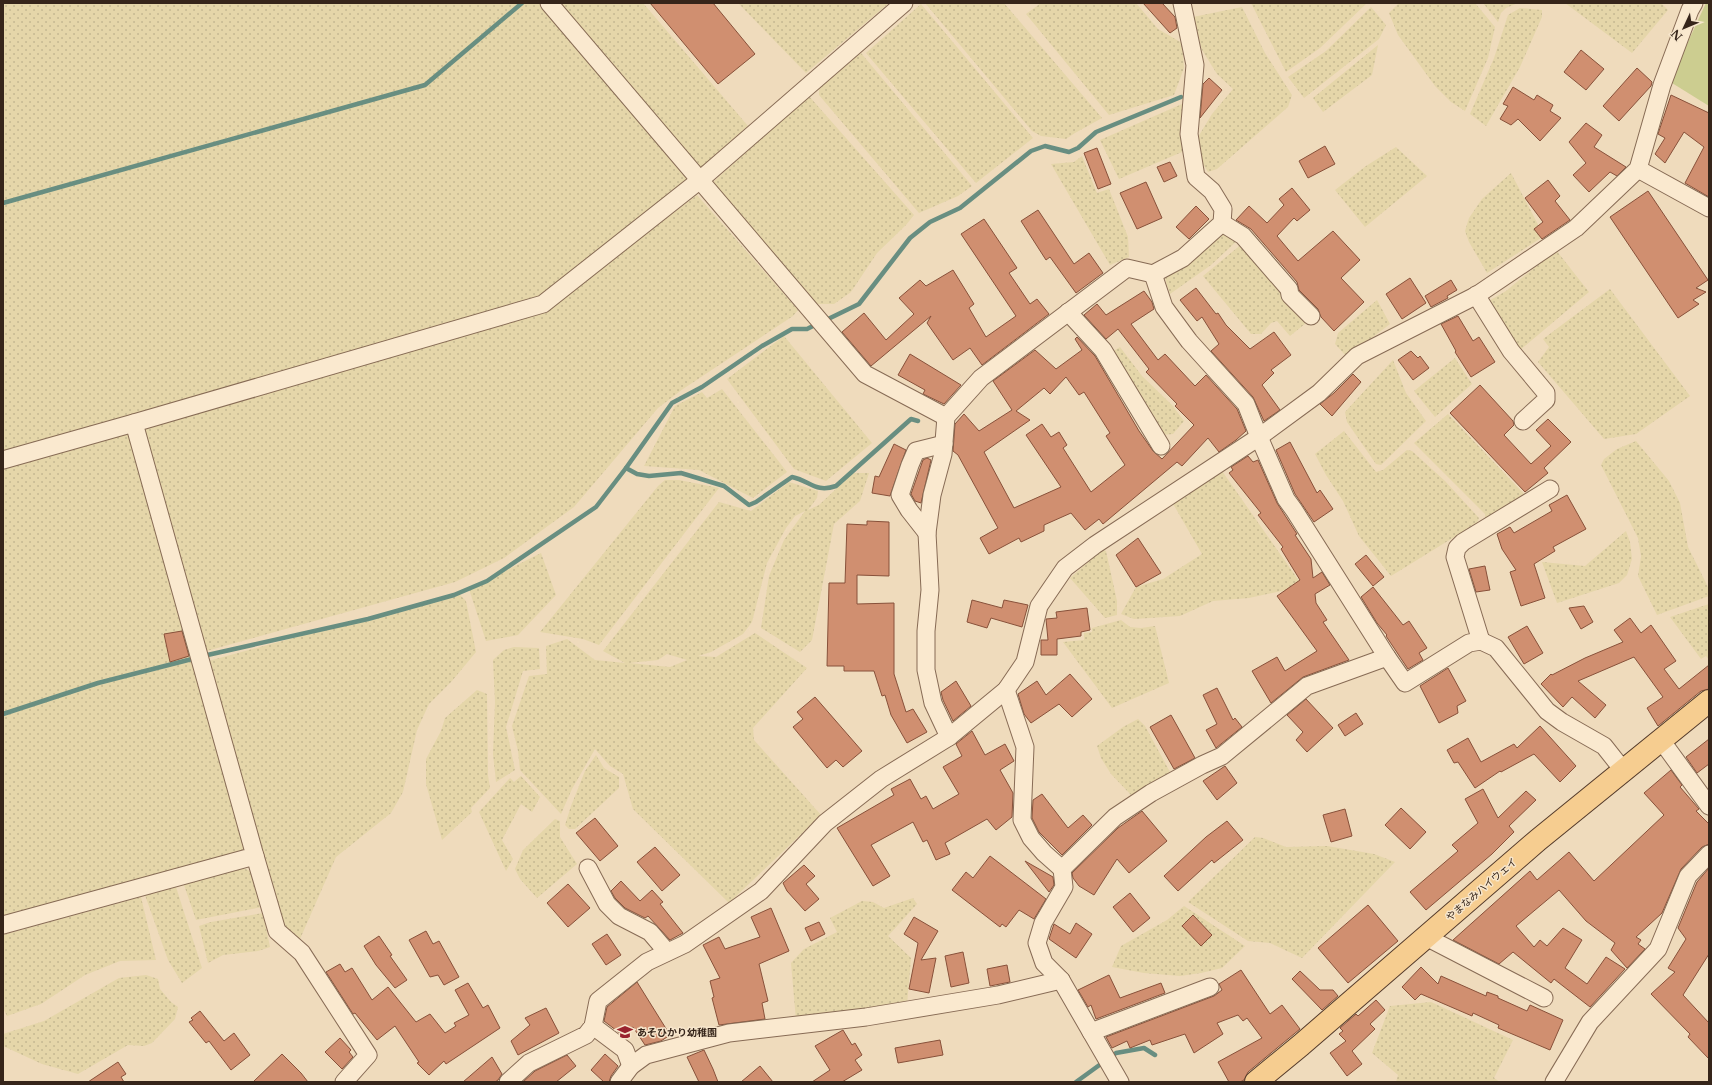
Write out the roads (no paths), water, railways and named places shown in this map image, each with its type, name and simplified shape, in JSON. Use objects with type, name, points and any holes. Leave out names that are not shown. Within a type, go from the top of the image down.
[{"type":"main road","name":"やまなみハイウェイ","points":[[1256,1082],[1301,1045],[1538,840],[1709,701]]},
{"type":"street","points":[[549,3],[865,374],[946,417]]},
{"type":"street","points":[[3,460],[134,424],[543,304],[700,180],[904,3]]},
{"type":"street","points":[[949,737],[933,703],[926,670],[926,631],[930,590],[927,532],[932,495],[944,444],[946,417],[981,378],[1127,268],[1153,274],[1182,258],[1222,223],[1223,209],[1212,191],[1196,177],[1189,134],[1195,65],[1182,3]]},
{"type":"street","points":[[508,1082],[529,1063],[586,1035],[593,1026],[598,1001],[647,962],[684,944],[761,891],[825,823],[881,779],[949,737],[1006,690],[1024,662],[1039,606],[1065,568],[1095,545],[1258,437],[1319,393],[1357,356],[1476,295],[1576,228],[1638,170],[1662,85],[1694,3]]},
{"type":"street","points":[[1638,170],[1709,208]]},
{"type":"street","points":[[1222,223],[1243,236],[1289,289],[1290,295],[1311,316]]},
{"type":"street","points":[[1153,274],[1164,307],[1189,340],[1246,404],[1258,437],[1286,499],[1387,658],[1405,683],[1469,643],[1480,641],[1496,648],[1547,711],[1562,722],[1604,746],[1623,770]]},
{"type":"street","points":[[1476,295],[1511,351],[1546,393],[1546,400],[1523,421]]},
{"type":"street","points":[[1068,312],[1103,350],[1161,446]]},
{"type":"street","points":[[134,424],[277,931],[302,953],[368,1055],[344,1082]]},
{"type":"street","points":[[927,532],[908,510],[900,494],[916,451],[944,444]]},
{"type":"street","points":[[1480,641],[1454,557],[1457,548],[1463,542],[1550,489]]},
{"type":"street","points":[[1062,870],[1115,817],[1151,793],[1202,765],[1222,756],[1307,686],[1387,658]]},
{"type":"street","points":[[1006,690],[1025,747],[1022,820],[1031,838],[1062,870],[1064,887],[1043,923],[1037,944],[1044,963],[1061,980],[1120,1082]]},
{"type":"street","points":[[1661,740],[1709,806]]},
{"type":"street","points":[[1554,1082],[1590,1022],[1658,949],[1688,876],[1709,854]]},
{"type":"street","points":[[3,925],[255,856]]},
{"type":"street","points":[[588,868],[607,904],[619,916],[650,932],[667,952]]},
{"type":"street","points":[[1426,937],[1544,998]]},
{"type":"street","points":[[619,1082],[631,1066],[646,1055],[729,1033],[866,1018],[998,995],[1061,980]]},
{"type":"street","points":[[1091,1032],[1210,987]]},
{"type":"street","points":[[593,1026],[625,1050],[631,1066]]},
{"type":"waterway","points":[[3,203],[425,85],[522,3]]},
{"type":"waterway","points":[[824,321],[859,304],[910,238],[930,222],[960,208],[1031,151],[1045,146],[1069,152],[1078,148],[1096,132],[1181,97]]},
{"type":"waterway","points":[[203,656],[368,619],[454,595],[487,581],[596,507],[626,468],[672,403],[702,387],[762,346],[792,329],[807,329],[817,324]]},
{"type":"waterway","points":[[626,468],[637,474],[649,476],[681,473],[724,486],[749,505],[756,502],[792,477],[813,486],[823,488],[836,486],[911,419],[918,421]]},
{"type":"waterway","points":[[3,714],[98,683],[196,658]]},
{"type":"waterway","points":[[1076,1082],[1116,1053],[1144,1048],[1155,1055]]},
{"type":"place","name":"あそひかり幼稚園","points":[[625,1032]]}]
